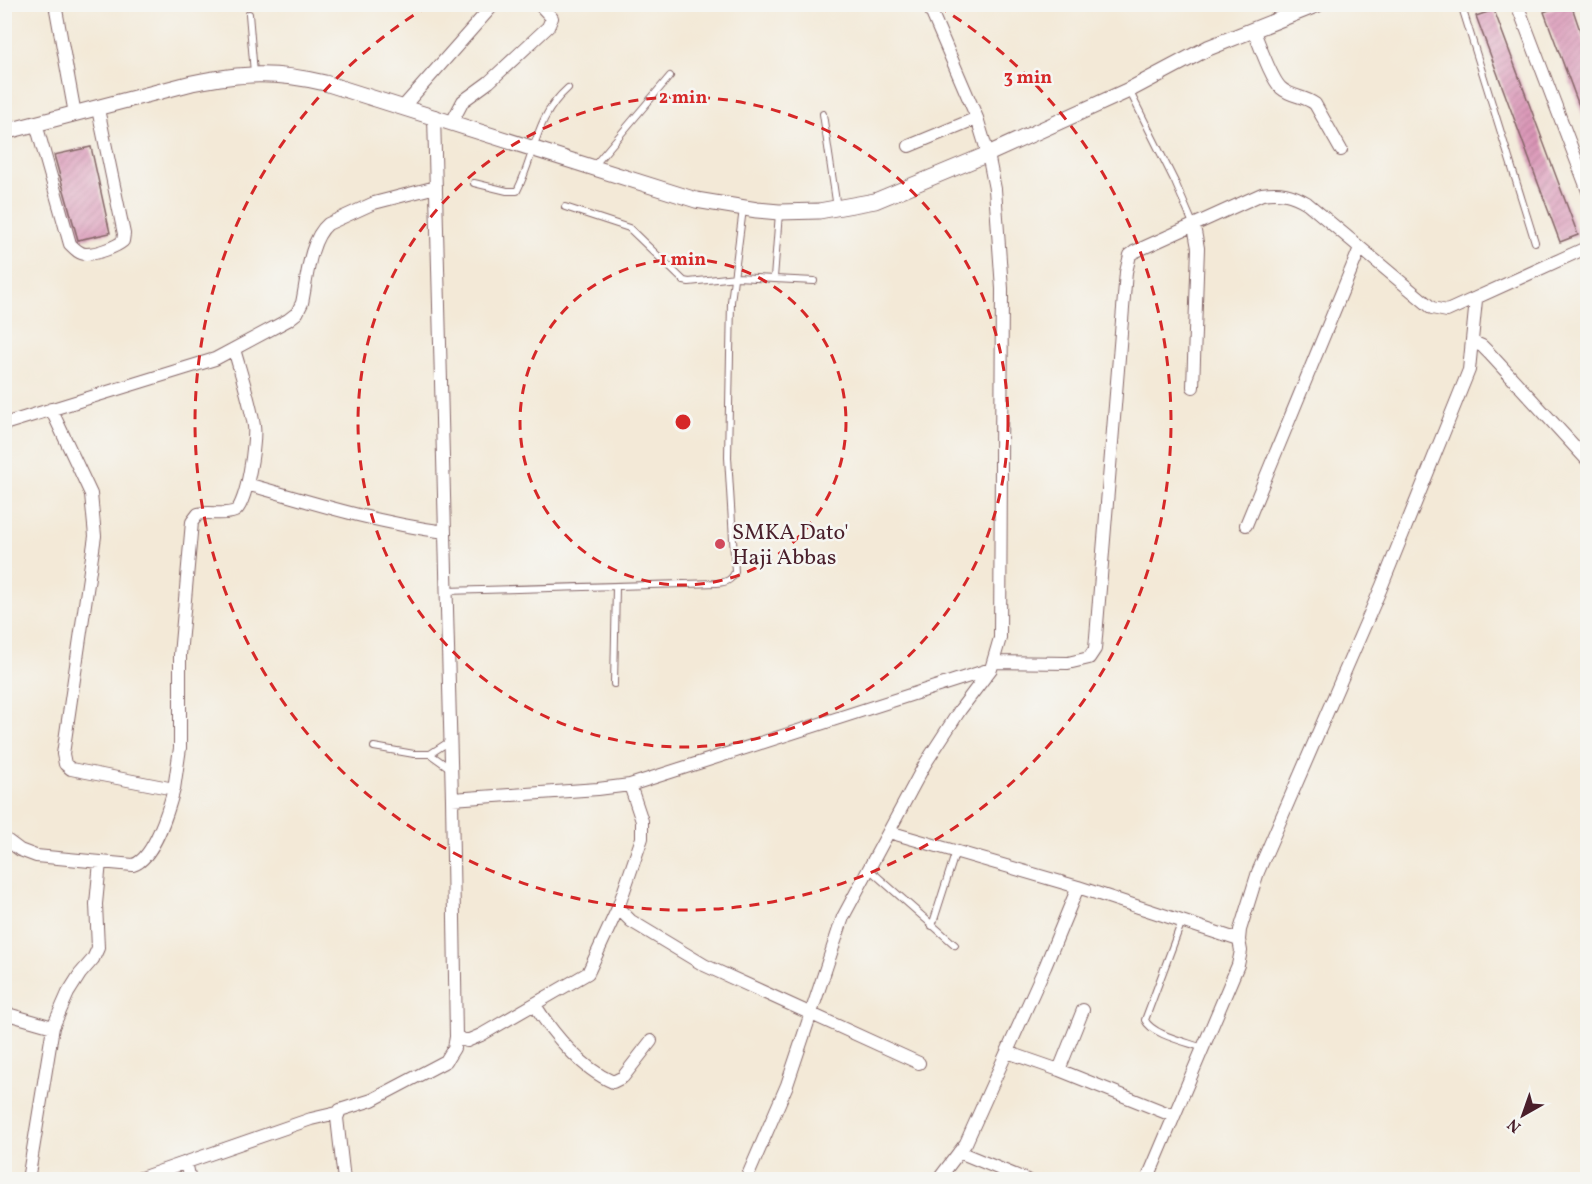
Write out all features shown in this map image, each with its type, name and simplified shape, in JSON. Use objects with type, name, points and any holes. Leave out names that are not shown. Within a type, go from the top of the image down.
[{"type":"street","points":[[55,4],[75,114]]},
{"type":"street","points":[[403,107],[494,4]]},
{"type":"street","points":[[452,122],[463,101],[489,82],[548,27],[551,22],[550,15],[539,4]]},
{"type":"street","points":[[746,1179],[787,1085],[838,930],[868,868],[925,764],[992,666],[1000,638],[1002,289],[995,189],[988,154],[977,118],[928,4]]},
{"type":"street","points":[[4,132],[192,83],[255,74],[298,77],[434,116],[696,200],[779,212],[837,209],[875,201],[988,154],[1129,90],[1208,48],[1303,7],[1318,4]]},
{"type":"street","points":[[1517,4],[1587,191]]},
{"type":"street","points":[[1253,29],[1280,87],[1315,104],[1341,150]]},
{"type":"street","points":[[36,124],[70,244],[79,252],[87,254],[117,245],[124,239],[98,109]]},
{"type":"street","points":[[135,1179],[372,1100],[446,1061],[454,1048],[456,1037],[452,799],[434,116]]},
{"type":"street","points":[[909,146],[977,118]]},
{"type":"street","points":[[4,424],[215,359],[234,349],[297,313],[302,303],[315,242],[327,224],[375,203],[436,187]]},
{"type":"street","points":[[452,799],[630,785],[992,666],[1068,663],[1083,661],[1093,655],[1107,520],[1128,260],[1130,255],[1139,249],[1262,194],[1282,193],[1295,196],[1307,203],[1432,308],[1448,311],[1587,247]]},
{"type":"street","points":[[1193,387],[1198,248],[1194,226]]},
{"type":"street","points":[[1246,525],[1360,248]]},
{"type":"street","points":[[1147,1179],[1238,964],[1241,951],[1240,930],[1258,872],[1376,598],[1471,364],[1476,300]]},
{"type":"street","points":[[1473,342],[1482,346],[1490,354],[1587,461]]},
{"type":"street","points":[[4,838],[26,854],[133,865],[144,859],[168,810],[174,789],[180,748],[180,655],[192,522],[198,514],[227,513],[238,509],[242,505],[247,484],[254,427],[234,349]]},
{"type":"street","points":[[51,409],[91,494],[95,536],[63,754],[65,764],[71,769],[174,789]]},
{"type":"street","points":[[247,484],[404,527],[445,532]]},
{"type":"street","points":[[456,1037],[463,1040],[471,1039],[535,1005],[588,973],[618,908],[642,838],[642,821],[630,785]]},
{"type":"street","points":[[889,832],[1078,887],[1239,940]]},
{"type":"street","points":[[28,1179],[53,1027],[68,993],[93,959],[98,948],[96,904],[100,862]]},
{"type":"street","points":[[938,1179],[966,1143],[1078,887]]},
{"type":"street","points":[[618,908],[631,921],[704,965],[919,1064]]},
{"type":"street","points":[[535,1005],[562,1042],[596,1072],[613,1082],[622,1077],[651,1041]]},
{"type":"street","points":[[1059,1070],[1083,1010]]},
{"type":"street","points":[[4,1013],[53,1027]]},
{"type":"street","points":[[1007,1052],[1059,1070],[1174,1116]]},
{"type":"street","points":[[337,1113],[344,1179]]},
{"type":"street","points":[[959,1152],[1027,1179]]},
{"type":"street","points":[[186,1162],[190,1179]]},
{"type":"lane","points":[[1461,4],[1535,242]]},
{"type":"lane","points":[[249,14],[255,74]]},
{"type":"lane","points":[[593,167],[670,76]]},
{"type":"lane","points":[[474,183],[507,192],[517,191],[523,180],[532,147],[550,106],[568,88]]},
{"type":"lane","points":[[1129,90],[1175,182],[1194,226]]},
{"type":"lane","points":[[823,114],[837,209]]},
{"type":"lane","points":[[565,207],[629,228],[676,275],[689,282],[735,277],[814,281]]},
{"type":"lane","points":[[446,591],[717,583],[732,578],[735,572],[728,457],[731,302],[743,208]]},
{"type":"lane","points":[[774,278],[779,212]]},
{"type":"lane","points":[[614,684],[616,587]]},
{"type":"lane","points":[[374,747],[414,754],[430,754],[450,741]]},
{"type":"lane","points":[[430,754],[451,769]]},
{"type":"lane","points":[[932,926],[956,851]]},
{"type":"lane","points":[[868,868],[955,945]]},
{"type":"lane","points":[[1182,921],[1145,1020],[1155,1031],[1203,1048]]},
{"type":"building","points":[[1563,4],[1571,4],[1587,51],[1587,127],[1544,12]]},
{"type":"building","points":[[1494,10],[1578,235],[1560,242],[1476,16]]},
{"type":"building","points":[[91,147],[110,233],[78,240],[54,155]]},
{"type":"place","name":"SMKA Dato' Haji Abbas","points":[[720,544]]}]
